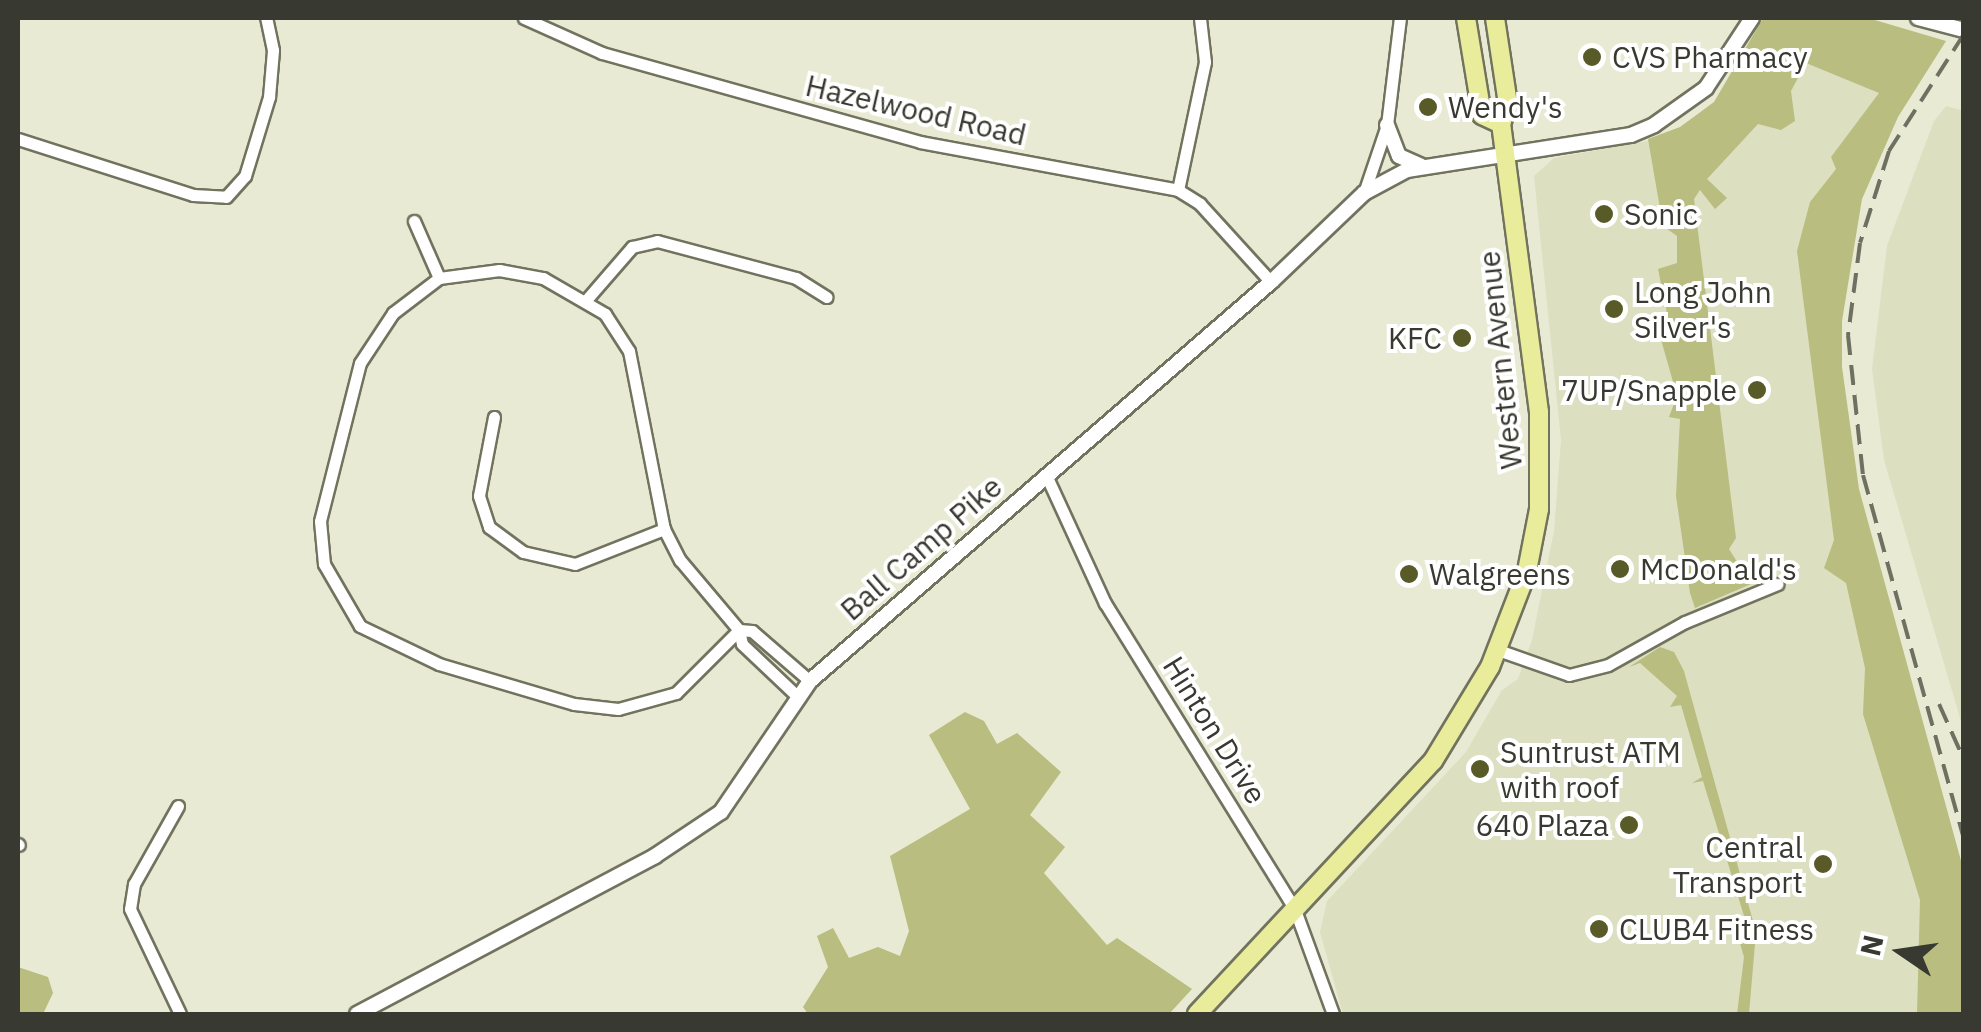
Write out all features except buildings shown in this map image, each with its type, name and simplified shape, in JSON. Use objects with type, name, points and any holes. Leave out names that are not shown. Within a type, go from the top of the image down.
[{"type":"main road","name":"Western Avenue","points":[[1466,18],[1482,115],[1501,124]]},
{"type":"main road","name":"Western Avenue","points":[[1197,1014],[1434,761],[1498,650],[1527,571],[1539,509],[1541,454],[1501,124],[1508,104],[1495,18]]},
{"type":"street","points":[[18,139],[193,195],[226,198],[245,176],[269,97],[274,62],[266,18]]},
{"type":"street","name":"Hazelwood Road","points":[[524,18],[602,54],[920,142],[1178,190],[1200,204],[1271,282]]},
{"type":"street","points":[[1178,190],[1205,62],[1200,18]]},
{"type":"street","name":"Ball Camp Pike","points":[[357,1014],[690,836],[721,812],[810,682],[1271,282],[1364,194],[1387,125],[1400,18]]},
{"type":"street","points":[[1732,51],[1741,18]]},
{"type":"street","points":[[1364,194],[1422,166],[1654,125],[1706,88],[1752,18]]},
{"type":"street","points":[[1918,18],[1964,30]]},
{"type":"street","points":[[1387,125],[1398,156],[1422,166]]},
{"type":"street","points":[[414,221],[439,278]]},
{"type":"street","points":[[588,298],[632,247],[657,241],[796,278],[827,297]]},
{"type":"street","points":[[797,696],[742,644],[739,630],[680,560],[664,529],[630,351],[588,298],[522,272],[439,278],[393,313],[360,363],[320,521],[324,564],[345,610],[402,651],[574,704],[618,709],[676,693],[739,630],[752,631],[810,682]]},
{"type":"street","points":[[494,416],[479,496],[489,528],[523,552],[575,564],[664,529]]},
{"type":"street","name":"Hinton Drive","points":[[1046,476],[1105,602],[1294,910],[1333,1014]]},
{"type":"street","points":[[1498,650],[1569,675],[1613,663],[1685,622],[1776,584]]},
{"type":"street","points":[[178,806],[134,884],[130,908],[180,1014]]},
{"type":"shaded area","points":[[1840,18],[1897,114],[1860,193],[1840,265],[1837,404],[1964,915],[1963,1014],[1343,1014],[1320,932],[1327,901],[1466,752],[1502,690],[1518,679],[1532,640],[1554,531],[1561,440],[1534,176],[1554,158],[1665,138]]},
{"type":"shaded area","points":[[1946,106],[1964,111],[1963,728],[1884,460],[1872,369],[1887,246],[1934,121]]},
{"type":"green space","points":[[1763,18],[1868,18],[1946,41],[1898,117],[1862,199],[1842,321],[1842,367],[1859,489],[1963,868],[1963,1014],[1917,1014],[1920,900],[1863,714],[1865,668],[1846,583],[1824,568],[1834,540],[1797,251],[1810,202],[1836,169],[1831,157],[1879,93],[1806,63],[1791,91],[1795,121],[1781,130],[1758,124],[1707,179],[1727,198],[1715,209],[1700,190],[1694,199],[1736,538],[1729,549],[1751,584],[1695,608],[1690,593],[1676,496],[1680,419],[1669,417],[1677,396],[1660,336],[1671,333],[1658,269],[1677,263],[1677,236],[1663,226],[1648,139],[1680,127],[1714,102]]},
{"type":"green space","points":[[1660,647],[1674,652],[1684,671],[1756,932],[1749,1014],[1737,1014],[1744,957],[1737,933],[1748,929],[1726,857],[1715,858],[1725,853],[1703,781],[1692,783],[1702,777],[1681,705],[1670,707],[1677,696],[1640,663],[1629,667]]},
{"type":"green space","points":[[965,712],[984,721],[997,744],[1017,733],[1061,772],[1030,815],[1065,847],[1044,873],[1107,945],[1117,938],[1192,989],[1169,1014],[808,1014],[803,1007],[828,967],[817,936],[833,928],[849,958],[878,947],[900,956],[909,931],[890,856],[970,809],[929,735]]},
{"type":"green space","points":[[18,967],[48,977],[53,993],[43,1014],[18,1014]]},
{"type":"railway","points":[[1964,34],[1889,151],[1860,243],[1848,335],[1863,475],[1964,839]]},
{"type":"railway","points":[[1939,704],[1964,760]]},
{"type":"place","name":"CVS Pharmacy","points":[[1592,57]]},
{"type":"place","name":"Wendy's","points":[[1428,107]]},
{"type":"place","name":"Sonic","points":[[1604,214]]},
{"type":"place","name":"Long John Silver's","points":[[1614,309]]},
{"type":"place","name":"KFC","points":[[1462,338]]},
{"type":"place","name":"7UP/Snapple","points":[[1757,390]]},
{"type":"place","name":"McDonald's","points":[[1620,569]]},
{"type":"place","name":"Walgreens","points":[[1409,574]]},
{"type":"place","name":"Suntrust ATM with roof","points":[[1480,769]]},
{"type":"place","name":"640 Plaza","points":[[1629,825]]},
{"type":"place","name":"Central Transport","points":[[1823,864]]},
{"type":"place","name":"CLUB4 Fitness","points":[[1599,929]]}]
